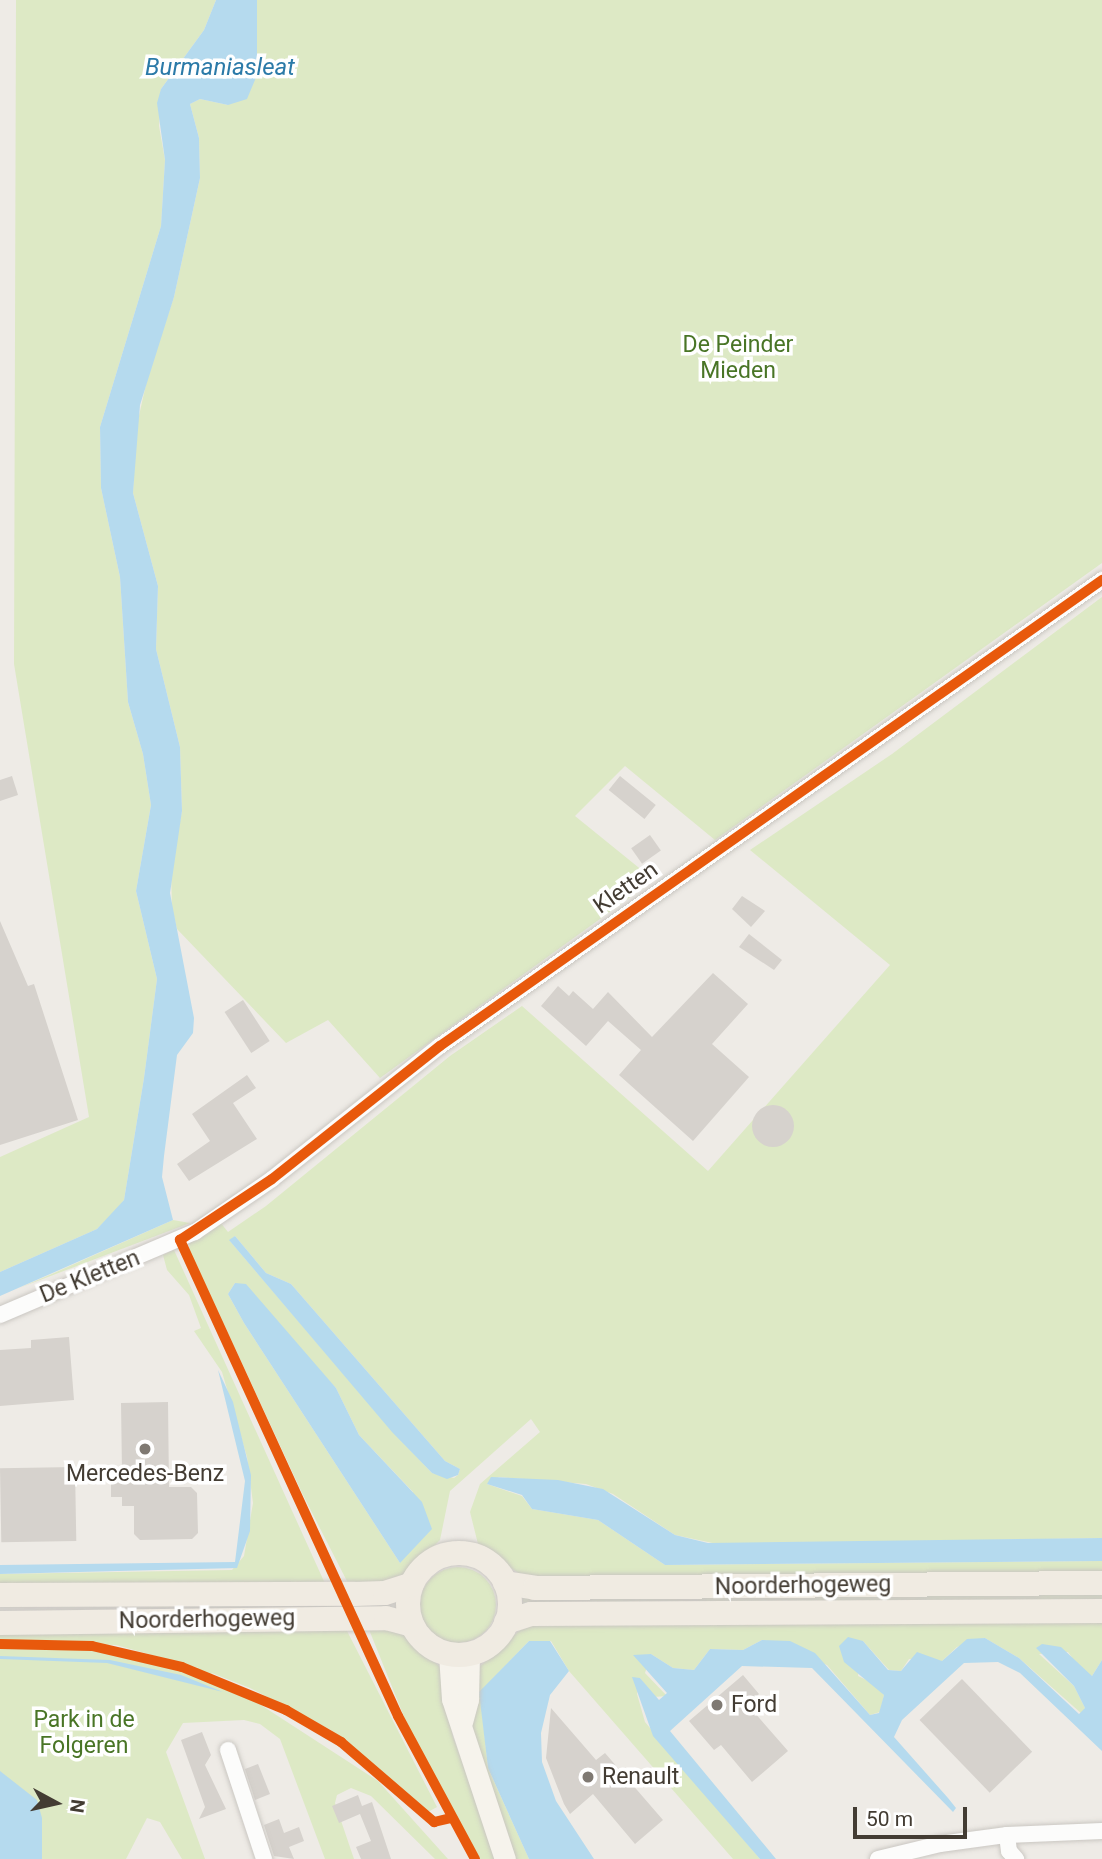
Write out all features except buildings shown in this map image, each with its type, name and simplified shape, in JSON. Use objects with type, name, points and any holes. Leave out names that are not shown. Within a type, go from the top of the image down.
[{"type":"main road","points":[[456,1553],[483,1560],[505,1583],[509,1596],[506,1622],[492,1643],[459,1654],[422,1639],[412,1625],[408,1612],[412,1584],[431,1561],[456,1553]]},
{"type":"main road","name":"Noorderhogeweg","points":[[505,1583],[535,1588],[1102,1583]]},
{"type":"main road","name":"Noorderhogeweg","points":[[0,1595],[354,1594],[385,1593],[412,1584]]},
{"type":"main road","name":"Noorderhogeweg","points":[[506,1622],[531,1614],[1102,1611]]},
{"type":"main road","name":"Noorderhogeweg","points":[[0,1623],[386,1619],[412,1625]]},
{"type":"main road","points":[[459,1654],[468,1699],[462,1722],[467,1751],[505,1859]]},
{"type":"street","name":"Kletten","points":[[180,1240],[272,1179],[451,1038],[1102,580]]},
{"type":"street","name":"De Kletten","points":[[0,1315],[180,1240]]},
{"type":"street","points":[[228,1750],[264,1859]]},
{"type":"street","points":[[878,1859],[940,1844],[1007,1835],[1102,1831]]},
{"type":"street","points":[[1007,1835],[1009,1851],[1016,1859]]},
{"type":"green space","points":[[16,0],[216,0],[204,30],[161,89],[159,126],[165,160],[161,226],[100,427],[101,488],[120,577],[128,702],[143,754],[151,805],[136,891],[157,979],[124,1200],[97,1229],[0,1272],[0,1157],[89,1117],[14,664]]},
{"type":"green space","name":"De Peinder Mieden","points":[[257,0],[1102,0],[1102,563],[715,840],[625,766],[575,816],[654,880],[380,1078],[328,1020],[286,1043],[177,929],[172,908],[171,869],[182,811],[180,747],[156,649],[158,586],[133,493],[136,429],[149,371],[174,297],[200,178],[199,138],[190,104],[200,99],[228,105],[255,53]]},
{"type":"green space","points":[[1102,597],[1102,1538],[722,1545],[675,1535],[613,1494],[586,1484],[499,1477],[487,1484],[522,1496],[532,1509],[598,1520],[665,1565],[1102,1561],[1102,1575],[529,1581],[478,1544],[470,1512],[480,1484],[540,1432],[531,1419],[450,1491],[440,1540],[400,1580],[351,1589],[303,1495],[189,1249],[190,1242],[220,1222],[228,1232],[266,1206],[450,1056],[522,1006],[708,1171],[890,965],[750,850],[892,754]],"holes":[[[235,1236],[266,1273],[291,1284],[445,1461],[460,1469],[458,1475],[454,1478],[432,1473],[392,1431],[230,1241]],[[235,1283],[336,1388],[359,1435],[413,1492],[400,1563],[244,1323],[228,1294]]]},
{"type":"green space","points":[[173,1220],[190,1223],[19,1288],[54,1273]]},
{"type":"green space","points":[[174,1250],[327,1588],[0,1586],[0,1574],[232,1570],[244,1556],[253,1503],[247,1457],[222,1372],[194,1331],[201,1328],[189,1295],[167,1270],[163,1255]]},
{"type":"green space","points":[[458,1567],[472,1570],[485,1578],[493,1591],[496,1605],[493,1619],[485,1632],[472,1640],[458,1643],[444,1640],[431,1632],[423,1619],[420,1605],[423,1591],[431,1578],[444,1570]]},
{"type":"green space","points":[[523,1591],[1102,1591],[1102,1602],[523,1602]]},
{"type":"green space","points":[[332,1600],[337,1610],[41,1761],[36,1751]]},
{"type":"green space","points":[[1102,1619],[1102,1660],[1092,1676],[1084,1674],[1068,1652],[1039,1654],[1074,1686],[1085,1708],[1082,1714],[1019,1658],[985,1638],[957,1647],[942,1661],[909,1659],[901,1671],[889,1670],[863,1641],[858,1676],[875,1684],[884,1695],[880,1712],[870,1715],[827,1665],[762,1640],[743,1650],[710,1649],[694,1670],[673,1668],[651,1654],[645,1673],[667,1696],[653,1697],[640,1678],[637,1694],[645,1722],[760,1859],[733,1859],[569,1671],[551,1641],[529,1641],[480,1692],[488,1768],[529,1859],[514,1859],[477,1751],[472,1723],[477,1669],[529,1622]]},
{"type":"green space","points":[[345,1627],[437,1807],[428,1812],[331,1730],[250,1688],[199,1668],[116,1645],[0,1641],[0,1631]]},
{"type":"green space","points":[[368,1627],[386,1627],[405,1635],[440,1667],[453,1737],[499,1859],[479,1859],[407,1724]]},
{"type":"green space","name":"Park in de Folgeren","points":[[0,1647],[66,1647],[126,1654],[238,1690],[378,1781],[448,1859],[435,1859],[371,1796],[351,1788],[337,1795],[335,1803],[354,1859],[325,1859],[280,1739],[260,1724],[244,1720],[183,1723],[166,1752],[205,1859],[182,1859],[160,1822],[147,1818],[126,1859],[0,1859]]},
{"type":"water","name":"Burmaniasleat","points":[[216,0],[257,0],[257,75],[247,99],[228,105],[200,99],[190,104],[199,138],[200,178],[174,297],[140,405],[133,493],[158,586],[156,649],[180,747],[182,811],[170,893],[194,1018],[193,1033],[177,1055],[164,1156],[162,1177],[173,1220],[0,1296],[0,1272],[97,1229],[124,1200],[157,979],[136,891],[151,805],[143,754],[128,702],[120,577],[101,488],[100,427],[161,226],[165,160],[157,103],[161,89],[204,30]]},
{"type":"water","points":[[235,1236],[266,1273],[291,1284],[445,1461],[460,1469],[458,1475],[447,1479],[432,1473],[392,1432],[229,1240]]},
{"type":"water","points":[[235,1283],[246,1284],[336,1388],[359,1435],[422,1502],[432,1529],[400,1563],[244,1323],[228,1294]]},
{"type":"water","points":[[218,1370],[233,1402],[251,1475],[250,1531],[237,1568],[0,1574],[0,1565],[235,1562],[245,1481]]},
{"type":"water","points":[[491,1477],[558,1480],[603,1489],[675,1535],[708,1543],[1102,1538],[1102,1561],[665,1565],[598,1520],[532,1509],[522,1495],[487,1484]]},
{"type":"water","points":[[848,1637],[863,1641],[888,1670],[901,1671],[917,1652],[942,1661],[967,1639],[985,1638],[1019,1658],[1079,1714],[1085,1708],[1074,1686],[1036,1648],[1042,1644],[1061,1647],[1092,1676],[1102,1660],[1102,1751],[1020,1673],[998,1662],[964,1663],[902,1720],[894,1737],[956,1808],[953,1812],[812,1668],[742,1666],[670,1731],[776,1859],[760,1859],[653,1736],[632,1677],[640,1678],[659,1700],[667,1693],[633,1655],[651,1654],[673,1668],[694,1670],[710,1649],[743,1650],[762,1640],[790,1641],[815,1653],[870,1715],[879,1713],[884,1695],[844,1662],[839,1646]]},
{"type":"water","points":[[529,1641],[550,1641],[569,1671],[550,1695],[541,1733],[542,1762],[556,1801],[594,1859],[529,1859],[488,1768],[479,1692]]},
{"type":"water","points":[[0,1656],[110,1660],[181,1675],[223,1692],[107,1663],[0,1659]]},
{"type":"water","points":[[0,1771],[37,1800],[42,1818],[42,1859],[0,1859]]},
{"type":"cycle path","points":[[475,1859],[398,1716],[180,1240],[272,1179],[440,1046],[1102,580]]},
{"type":"cycle path","points":[[0,1644],[92,1646],[182,1667],[286,1710],[341,1742],[434,1822],[452,1818]]},
{"type":"place","name":"Mercedes-Benz","points":[[145,1449]]},
{"type":"place","name":"Ford","points":[[717,1705]]},
{"type":"place","name":"Renault","points":[[588,1777]]}]
